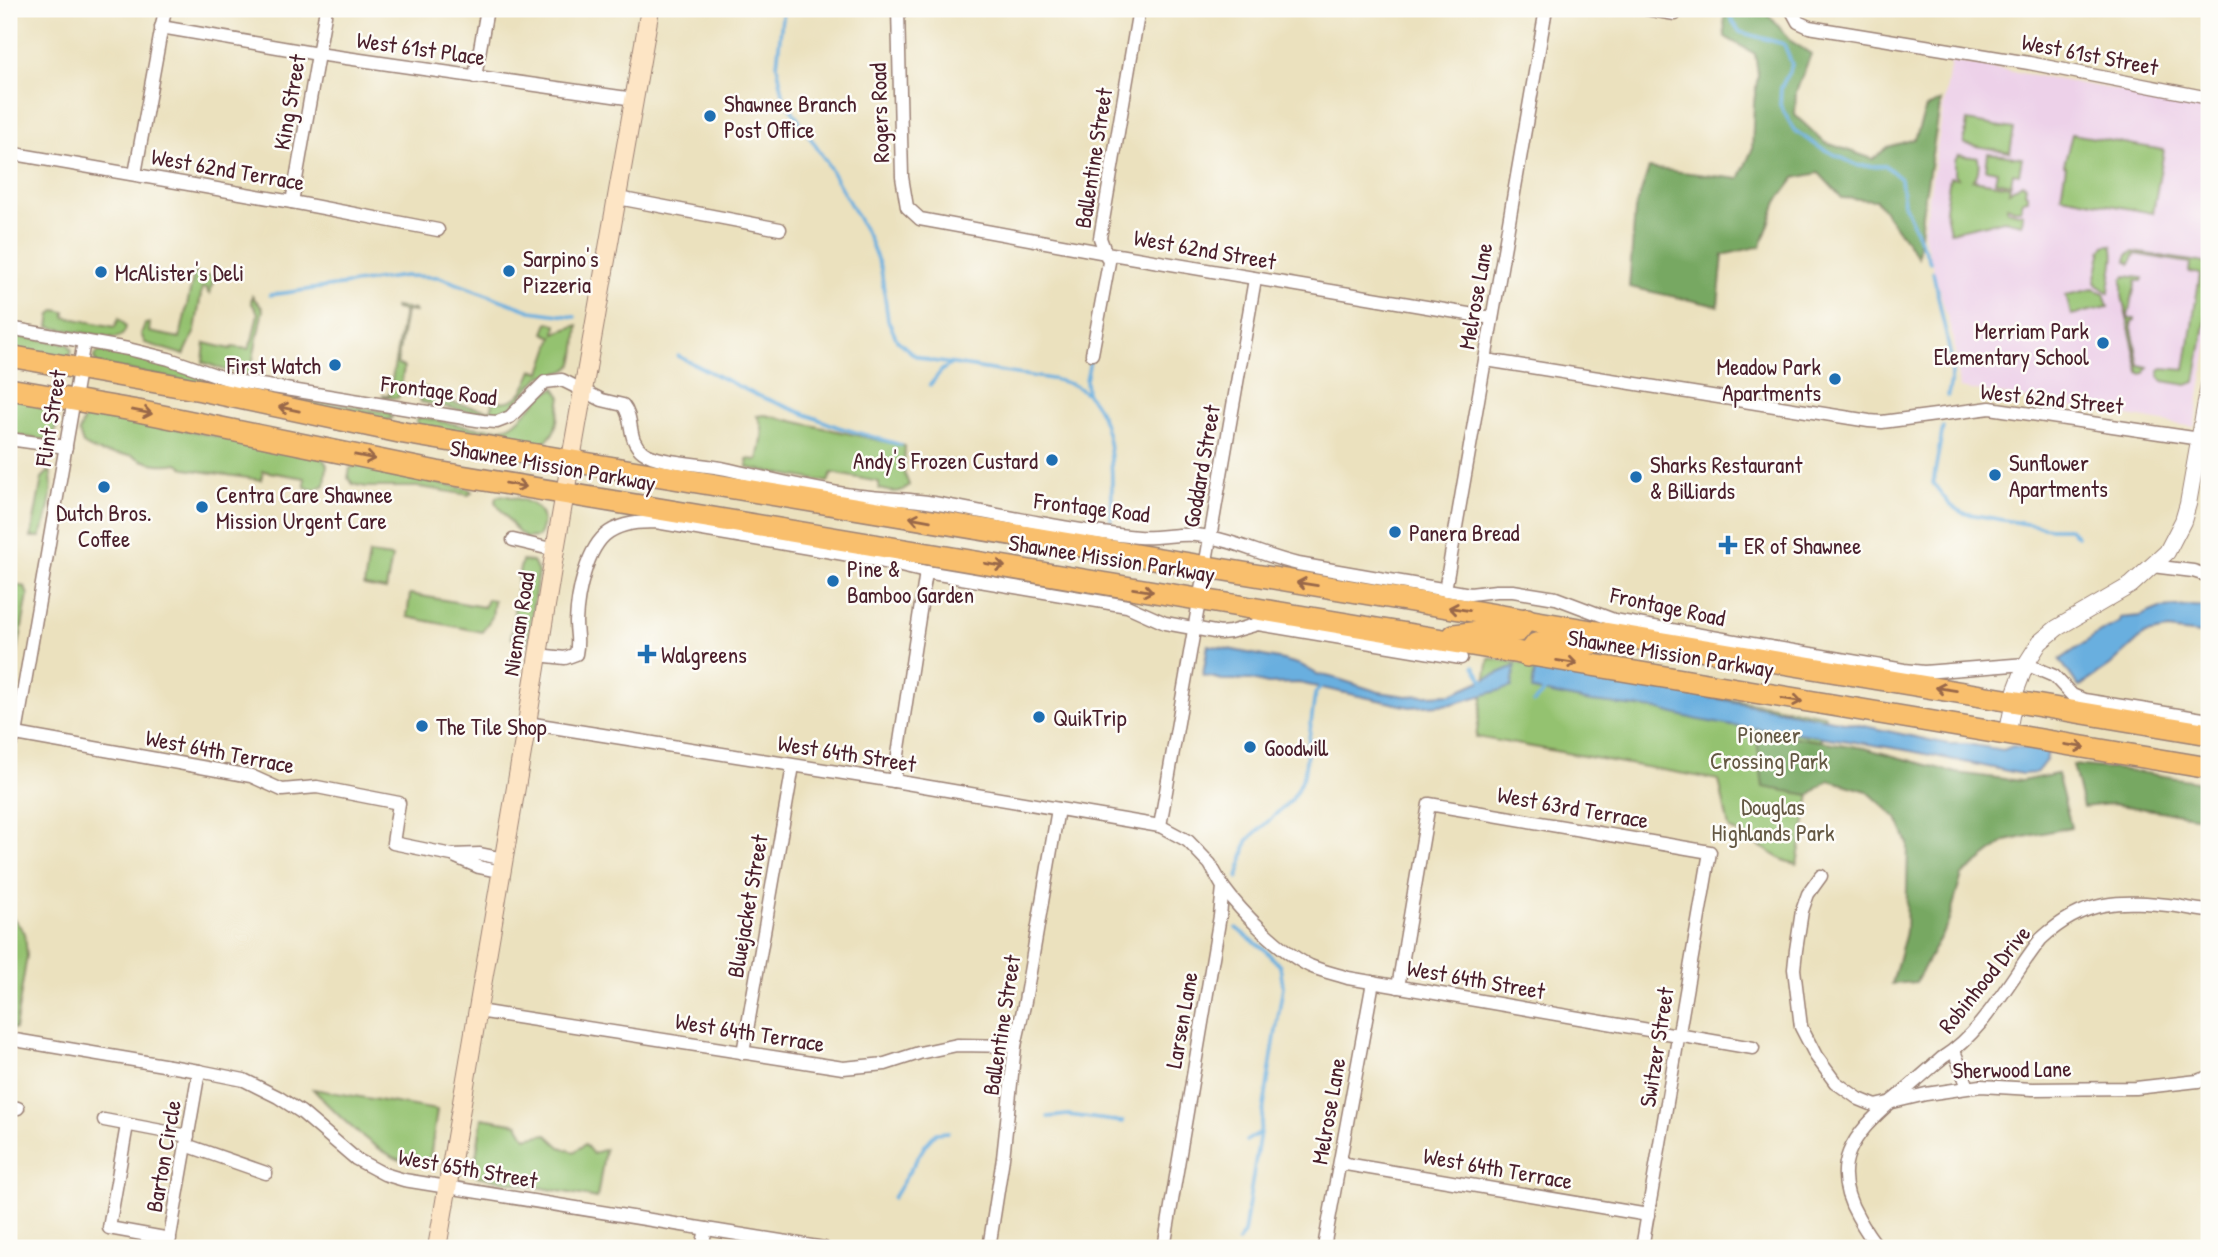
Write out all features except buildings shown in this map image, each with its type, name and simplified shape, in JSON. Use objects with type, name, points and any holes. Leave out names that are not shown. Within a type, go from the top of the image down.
[{"type":"highway","name":"Shawnee Mission Parkway","points":[[9,356],[201,390],[404,433],[2209,734]]},
{"type":"highway","name":"Shawnee Mission Parkway","points":[[9,389],[172,418],[436,472],[2209,768]]},
{"type":"highway","points":[[1428,638],[1489,631],[1518,632],[1527,619]]},
{"type":"highway","points":[[1527,656],[1536,644],[1555,642],[1575,645],[1640,638]]},
{"type":"highway","points":[[1461,658],[1494,650]]},
{"type":"main road","name":"Nieman Road","points":[[438,1248],[555,550],[650,9]]},
{"type":"street","points":[[135,174],[165,9]]},
{"type":"street","name":"King Street","points":[[292,202],[326,9]]},
{"type":"street","points":[[475,77],[487,9]]},
{"type":"street","name":"Rogers Road","points":[[898,9],[902,177],[905,200],[913,214]]},
{"type":"street","name":"Ballentine Street","points":[[1092,354],[1110,262],[1100,238],[1139,9]]},
{"type":"street","name":"Melrose Lane","points":[[1445,590],[1546,9]]},
{"type":"street","points":[[1646,9],[1675,14]]},
{"type":"street","name":"West 61st Street","points":[[1791,9],[1798,22],[1809,27],[2029,63],[2209,98]]},
{"type":"street","name":"West 61st Place","points":[[162,27],[318,54],[634,99]]},
{"type":"street","name":"West 62nd Terrace","points":[[9,153],[438,230]]},
{"type":"street","points":[[618,198],[780,229]]},
{"type":"street","name":"West 62nd Street","points":[[913,214],[933,223],[1492,318]]},
{"type":"street","name":"Goddard Street","points":[[1160,826],[1255,279]]},
{"type":"street","name":"Frontage Road","points":[[9,328],[169,359],[230,380],[497,422],[510,417],[545,382],[562,380],[602,400],[623,405],[631,417],[631,436],[642,451],[661,458],[844,494],[922,501],[1087,531],[1142,538],[1193,534],[1233,541],[1278,559],[1470,594],[1496,591],[1531,594],[1571,603],[1614,620],[1904,670],[2026,664]]},
{"type":"street","name":"Flint Street","points":[[9,747],[16,734],[84,341]]},
{"type":"street","name":"West 62nd Street","points":[[1486,360],[1869,421],[1882,422],[1990,408],[2200,439]]},
{"type":"street","points":[[2007,736],[2015,690],[2026,664],[2040,642],[2057,628],[2131,586],[2167,552],[2183,520],[2209,391]]},
{"type":"street","points":[[404,433],[408,409]]},
{"type":"street","points":[[9,439],[66,447]]},
{"type":"street","points":[[538,655],[565,658],[576,654],[579,640],[576,625],[577,606],[590,557],[601,538],[608,532],[636,522],[668,524],[867,558],[926,572],[1127,606],[1165,623],[1220,633],[1258,624],[1461,658]]},
{"type":"street","points":[[513,540],[555,550]]},
{"type":"street","points":[[2152,566],[2193,571],[2209,576]]},
{"type":"street","points":[[894,781],[926,572]]},
{"type":"street","points":[[1527,619],[1531,594]]},
{"type":"street","points":[[2026,664],[2054,676],[2072,695],[2084,700],[2209,720]]},
{"type":"street","name":"West 64th Street","points":[[527,723],[1160,826]]},
{"type":"street","name":"West 64th Terrace","points":[[16,734],[251,776],[282,790],[317,788],[399,803],[393,843],[452,855],[480,854],[503,865]]},
{"type":"street","name":"Bluejacket Street","points":[[743,1053],[793,766]]},
{"type":"street","name":"West 63rd Terrace","points":[[1398,986],[1429,804],[1710,852]]},
{"type":"street","name":"Ballentine Street","points":[[989,1248],[1003,1158],[1015,1046],[1058,809]]},
{"type":"street","points":[[1160,826],[1180,836],[1198,850],[1210,864],[1223,887]]},
{"type":"street","name":"Switzer Street","points":[[1642,1248],[1710,852]]},
{"type":"street","name":"Sherwood Lane","points":[[1821,876],[1808,894],[1802,911],[1796,950],[1794,969],[1801,1027],[1816,1056],[1835,1082],[1859,1100],[1876,1106],[1968,1087],[2136,1088],[2198,1081],[2209,1077]]},
{"type":"street","name":"West 64th Street","points":[[1223,887],[1240,908],[1296,958],[1323,971],[1753,1048]]},
{"type":"street","name":"Larsen Lane","points":[[1164,1248],[1223,887]]},
{"type":"street","name":"Robinhood Drive","points":[[1880,1248],[1849,1202],[1844,1167],[1847,1153],[1869,1121],[1942,1058],[1954,1051],[1991,1008],[2041,939],[2075,913],[2113,903],[2133,901],[2208,912]]},
{"type":"street","name":"Melrose Lane","points":[[1324,1247],[1373,982]]},
{"type":"street","name":"West 64th Terrace","points":[[478,1010],[843,1068],[885,1064],[957,1045],[1015,1046]]},
{"type":"street","name":"West 65th Street","points":[[9,1039],[244,1080],[278,1097],[327,1133],[356,1159],[384,1174],[404,1180],[824,1248]]},
{"type":"street","points":[[1954,1051],[1968,1087]]},
{"type":"street","name":"Barton Circle","points":[[169,1243],[199,1071]]},
{"type":"street","points":[[104,1121],[187,1141],[266,1173]]},
{"type":"street","points":[[127,1125],[109,1228],[169,1243]]},
{"type":"street","name":"West 64th Terrace","points":[[1340,1163],[1648,1215]]},
{"type":"street","points":[[702,1248],[706,1229]]},
{"type":"shaded area","points":[[1951,61],[2209,106],[2209,337],[2194,427],[1959,388],[1954,341],[1923,233]]},
{"type":"green space","points":[[1742,9],[1767,13],[1791,41],[1811,54],[1796,92],[1795,115],[1824,142],[1873,159],[1888,147],[1915,139],[1926,108],[1941,100],[1922,214],[1918,257],[1876,200],[1842,198],[1819,173],[1795,178],[1777,202],[1761,246],[1723,255],[1718,306],[1629,287],[1635,210],[1649,168],[1739,179],[1752,150],[1758,74],[1755,54],[1725,37],[1724,17]]},
{"type":"green space","points":[[1967,121],[2014,129],[2010,152],[1964,144]]},
{"type":"green space","points":[[2072,134],[2164,150],[2153,213],[2061,196],[2064,165]]},
{"type":"green space","points":[[1988,153],[2022,158],[2019,174],[2013,173],[2011,184],[1995,181],[1997,171],[1986,169]]},
{"type":"green space","points":[[1959,155],[1978,158],[1978,170],[1973,180],[2010,186],[2009,192],[2022,183],[2026,185],[2025,193],[2028,194],[2028,199],[2023,200],[2021,209],[2007,206],[2007,210],[2023,214],[2022,224],[2004,220],[1950,232],[1945,208],[1950,177],[1958,178],[1955,174],[1955,160]]},
{"type":"green space","points":[[2106,245],[2112,245],[2113,250],[2109,293],[2095,282],[2102,249]]},
{"type":"green space","points":[[2133,252],[2209,265],[2209,302],[2195,382],[2187,385],[2163,381],[2159,376],[2163,368],[2185,370],[2200,274],[2189,272],[2190,263],[2135,254],[2130,264],[2126,260]]},
{"type":"green space","points":[[194,273],[214,276],[210,294],[207,288],[202,288],[195,331],[184,355],[145,343],[141,334],[145,324],[150,323],[149,332],[180,338]]},
{"type":"green space","points":[[2126,276],[2143,278],[2142,281],[2136,281],[2128,316],[2129,319],[2135,319],[2131,323],[2139,365],[2148,367],[2142,374],[2139,372],[2122,296],[2122,279]]},
{"type":"green space","points":[[2093,289],[2104,293],[2108,307],[2071,315],[2066,295]]},
{"type":"green space","points":[[252,296],[263,309],[253,359],[255,372],[251,375],[227,371],[203,362],[205,343],[231,349],[248,349],[258,313],[251,302]]},
{"type":"green space","points":[[395,307],[415,312],[406,311],[397,364],[404,367],[398,398],[383,397],[389,396],[404,311]]},
{"type":"green space","points":[[56,310],[65,312],[65,317],[115,327],[119,318],[126,329],[123,334],[114,338],[49,327],[51,314]]},
{"type":"green space","points":[[548,323],[556,324],[555,333],[578,325],[573,363],[567,370],[539,378],[501,414],[493,416],[421,402],[418,395],[421,387],[426,387],[425,397],[491,411],[494,400],[509,401],[515,398],[524,389],[533,370],[541,372],[553,337],[544,333]]},
{"type":"green space","points":[[9,335],[68,344],[72,351],[70,356],[64,359],[9,350]]},
{"type":"green space","points":[[99,351],[154,361],[224,383],[390,413],[392,418],[386,421],[97,364],[94,357]]},
{"type":"green space","points":[[555,388],[561,397],[553,434],[534,447],[419,428],[416,421],[420,417],[482,428],[505,427],[513,424],[543,395]]},
{"type":"green space","points":[[9,397],[54,406],[58,420],[55,433],[44,440],[9,434]]},
{"type":"green space","points":[[94,412],[322,457],[327,465],[325,485],[313,490],[305,487],[305,478],[263,471],[261,480],[186,469],[178,463],[157,464],[130,455],[101,452],[83,444],[79,432],[84,418]]},
{"type":"green space","points":[[765,415],[905,446],[904,472],[909,485],[902,490],[891,492],[879,489],[879,482],[832,473],[828,482],[748,468],[747,459],[758,460],[762,443],[763,432],[757,416]]},
{"type":"green space","points":[[360,464],[419,480],[469,489],[472,492],[469,495],[420,487],[366,487],[353,484],[348,478],[350,468]]},
{"type":"green space","points":[[50,470],[51,494],[45,522],[40,537],[31,537],[42,478]]},
{"type":"green space","points":[[502,495],[528,502],[540,511],[542,526],[538,537],[526,538],[518,532],[495,502],[496,497]]},
{"type":"green space","points":[[369,554],[392,557],[386,590],[364,586]]},
{"type":"green space","points":[[522,561],[533,562],[538,572],[528,643],[517,644],[511,637]]},
{"type":"green space","points":[[9,582],[25,587],[28,595],[11,687],[9,686]]},
{"type":"green space","points":[[410,594],[484,607],[487,599],[494,600],[492,617],[482,632],[407,617]]},
{"type":"green space","name":"Pioneer Crossing Park","points":[[1489,658],[1825,715],[1797,864],[1785,861],[1729,828],[1719,780],[1476,737]]},
{"type":"green space","points":[[1782,735],[1864,748],[1956,773],[2021,781],[2057,774],[2071,827],[2006,841],[1962,875],[1948,923],[1916,982],[1892,984],[1906,931],[1908,843],[1897,818],[1867,791],[1829,780],[1809,795],[1763,787],[1757,740]]},
{"type":"green space","points":[[2073,765],[2209,783],[2209,818],[2111,804],[2083,807]]},
{"type":"green space","points":[[9,913],[25,933],[27,956],[15,1029],[9,1028]]},
{"type":"green space","points":[[313,1089],[437,1110],[430,1159],[417,1163],[402,1161],[385,1152],[350,1126]]},
{"type":"green space","points":[[482,1118],[518,1124],[526,1138],[546,1134],[560,1147],[574,1152],[585,1144],[593,1154],[605,1149],[597,1198],[477,1176],[474,1170]]},
{"type":"water","points":[[2209,607],[2209,635],[2168,630],[2145,634],[2110,666],[2079,687],[2060,660],[2100,632],[2120,622],[2120,618],[2140,616],[2160,608]]},
{"type":"water","points":[[1208,645],[1283,660],[1301,665],[1317,674],[1379,692],[1406,696],[1451,694],[1515,666],[1512,687],[1452,704],[1410,707],[1299,683],[1268,684],[1251,680],[1222,680],[1203,675]]},
{"type":"water","points":[[1535,669],[1692,694],[1948,744],[2003,750],[2013,746],[2048,752],[2046,760],[2036,773],[2022,774],[1906,750],[1791,732],[1732,726],[1656,709],[1591,702],[1532,690]]},
{"type":"waterway","points":[[783,9],[777,65],[784,98],[827,163],[868,236],[881,269],[888,320],[897,340],[914,355],[931,361],[1054,379],[1075,386],[1089,396],[1099,410],[1110,446],[1111,520]]},
{"type":"waterway","points":[[1729,9],[1740,32],[1784,44],[1792,65],[1781,88],[1780,105],[1794,130],[1819,147],[1859,166],[1886,166],[1901,179],[1904,204],[1930,262]]},
{"type":"waterway","points":[[1933,272],[1951,358],[1952,374],[1948,396]]},
{"type":"waterway","points":[[270,295],[405,276],[439,277],[531,311],[575,317]]},
{"type":"waterway","points":[[678,356],[754,394],[838,427],[901,445]]},
{"type":"waterway","points":[[1087,393],[1086,380],[1091,356]]},
{"type":"waterway","points":[[930,385],[942,370],[950,365]]},
{"type":"waterway","points":[[1943,427],[1933,483],[1950,505],[1963,513],[2050,528],[2069,528],[2077,536]]},
{"type":"waterway","points":[[1474,666],[1486,685]]},
{"type":"waterway","points":[[1238,878],[1247,841],[1293,798],[1304,775],[1315,694],[1321,686]]},
{"type":"waterway","points":[[1534,702],[1545,691]]},
{"type":"waterway","points":[[1236,928],[1264,949],[1280,966],[1283,986],[1244,1233],[1238,1242]]},
{"type":"waterway","points":[[1048,1117],[1068,1115],[1123,1122]]},
{"type":"waterway","points":[[893,1198],[926,1144],[936,1133],[948,1132]]},
{"type":"waterway","points":[[1246,1141],[1259,1133]]},
{"type":"place","name":"Shawnee Branch Post Office","points":[[710,116]]},
{"type":"place","name":"Sarpino's Pizzeria","points":[[509,271]]},
{"type":"place","name":"McAlister's Deli","points":[[101,272]]},
{"type":"place","name":"Merriam Park Elementary School","points":[[2103,343]]},
{"type":"place","name":"First Watch","points":[[335,365]]},
{"type":"place","name":"Meadow Park Apartments","points":[[1835,379]]},
{"type":"place","name":"Andy's Frozen Custard","points":[[1052,460]]},
{"type":"place","name":"Sunflower Apartments","points":[[1995,475]]},
{"type":"place","name":"Sharks Restaurant & Billiards","points":[[1636,477]]},
{"type":"place","name":"Dutch Bros. Coffee","points":[[104,487]]},
{"type":"place","name":"Centra Care Shawnee Mission Urgent Care","points":[[202,507]]},
{"type":"place","name":"Panera Bread","points":[[1395,532]]},
{"type":"place","name":"ER of Shawnee","points":[[1728,545]]},
{"type":"place","name":"Pine & Bamboo Garden","points":[[833,581]]},
{"type":"place","name":"Walgreens","points":[[647,654]]},
{"type":"place","name":"QuikTrip","points":[[1039,717]]},
{"type":"place","name":"The Tile Shop","points":[[422,726]]},
{"type":"place","name":"Goodwill","points":[[1250,747]]},
{"type":"park label","name":"Douglas Highlands Park","points":[[1773,819]]}]
